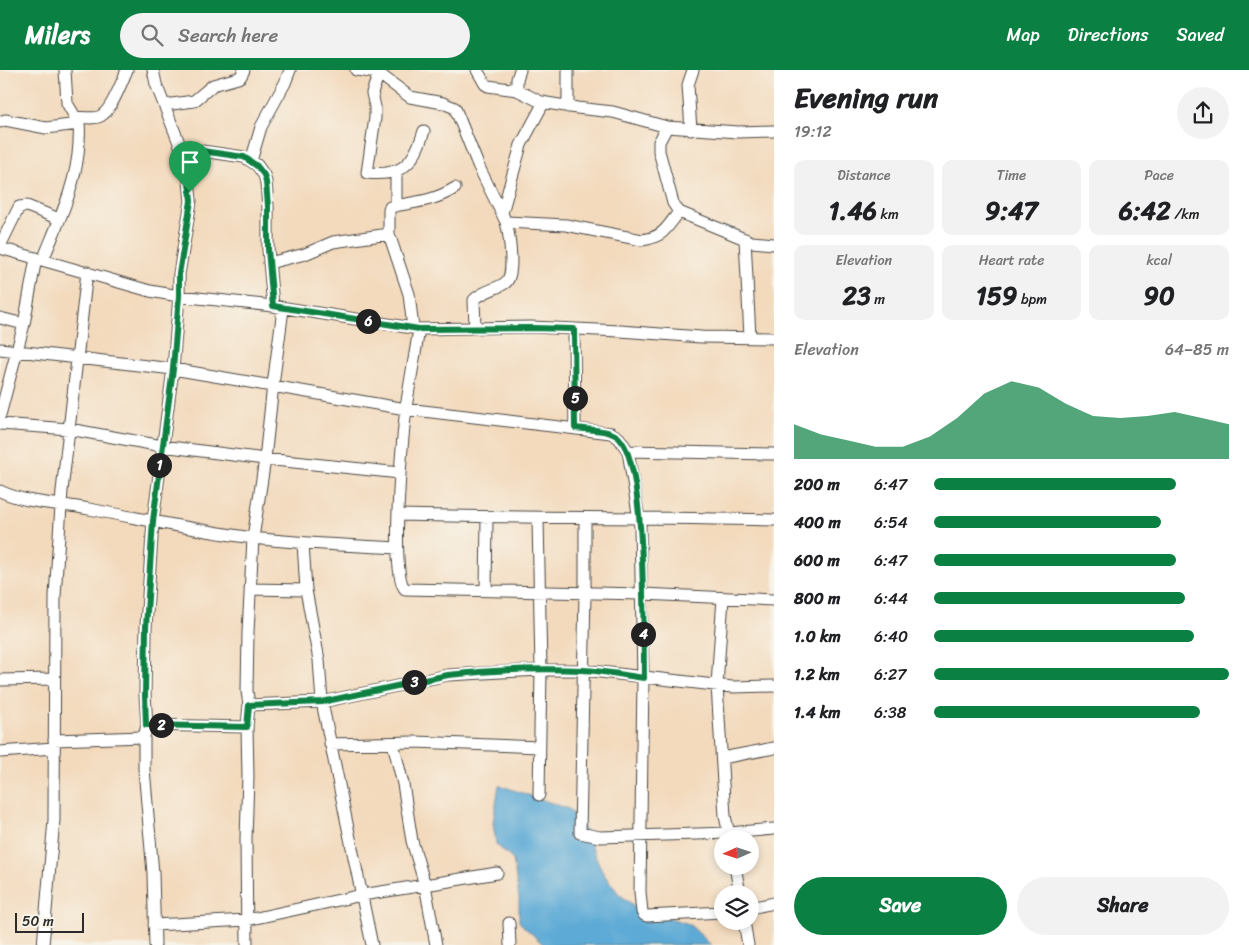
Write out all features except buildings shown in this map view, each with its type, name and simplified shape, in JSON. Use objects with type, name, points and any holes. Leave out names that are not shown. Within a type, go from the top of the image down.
[{"type":"street","points":[[0,415],[39,259],[59,219],[76,173],[79,150],[77,120],[67,103],[65,70]]},
{"type":"street","points":[[0,122],[5,120],[51,128],[77,120],[102,116],[117,94],[127,70]]},
{"type":"street","points":[[153,70],[156,84],[181,148],[189,181],[191,201],[179,274],[173,369],[153,521],[146,627],[144,769],[153,873],[155,945]]},
{"type":"street","points":[[165,105],[194,101],[208,88],[238,78],[244,70]]},
{"type":"street","points":[[251,161],[261,127],[290,70]]},
{"type":"street","points":[[356,70],[379,72],[410,97],[444,102],[455,108],[475,158],[504,218],[510,237],[510,277],[505,283],[477,296],[474,300],[476,328]]},
{"type":"street","points":[[477,70],[488,86],[517,90],[544,102],[568,107],[614,112],[667,127],[691,130],[774,131]]},
{"type":"street","points":[[517,90],[517,79],[520,70]]},
{"type":"street","points":[[568,70],[568,107]]},
{"type":"street","points":[[691,130],[688,85],[693,70]]},
{"type":"street","points":[[379,72],[372,93],[375,118],[368,174],[396,172],[412,159],[418,149],[424,131]]},
{"type":"street","points":[[504,218],[521,145],[544,102]]},
{"type":"street","points":[[667,127],[659,142],[659,151],[673,203],[679,212],[745,239],[759,243],[774,244]]},
{"type":"street","points":[[181,148],[244,157],[251,161],[264,175],[266,182],[269,263],[278,308],[273,385],[265,459],[253,538],[250,589],[247,691],[249,705],[247,727],[246,839],[247,945]]},
{"type":"street","points":[[396,172],[396,206]]},
{"type":"street","points":[[456,188],[443,196],[428,201],[390,207],[389,210],[389,234],[409,294],[416,328],[400,473],[397,548],[401,583],[405,589],[642,594],[774,600]]},
{"type":"street","points":[[59,219],[27,206],[19,207],[0,247],[150,290],[179,296],[416,328],[574,329],[701,337],[774,338]]},
{"type":"street","points":[[504,218],[566,225],[642,240],[661,235],[679,212]]},
{"type":"street","points":[[269,263],[305,254],[333,242],[389,234]]},
{"type":"street","points":[[745,239],[750,337]]},
{"type":"street","points":[[43,945],[54,820],[55,596],[69,429],[87,272]]},
{"type":"street","points":[[0,318],[24,324]]},
{"type":"street","points":[[574,329],[575,428]]},
{"type":"street","points":[[0,349],[173,369],[406,409],[575,428],[611,433],[619,438],[628,451],[639,517],[644,678],[640,892],[644,915],[714,912]]},
{"type":"street","points":[[0,424],[69,429],[162,446],[400,473]]},
{"type":"street","points":[[628,451],[774,454]]},
{"type":"street","points":[[0,491],[27,500],[62,504],[253,538],[302,543],[397,548]]},
{"type":"street","points":[[399,516],[639,517],[774,520]]},
{"type":"street","points":[[486,590],[487,517]]},
{"type":"street","points":[[538,518],[539,795]]},
{"type":"street","points":[[585,518],[580,833],[600,836],[714,836]]},
{"type":"street","points":[[302,543],[306,590],[319,660],[322,702],[372,945]]},
{"type":"street","points":[[250,589],[306,590]]},
{"type":"street","points":[[723,598],[718,685],[725,816],[728,830]]},
{"type":"street","points":[[249,705],[322,702],[448,675],[540,670],[583,670],[732,687],[774,686]]},
{"type":"street","points":[[0,680],[54,679]]},
{"type":"street","points":[[0,752],[145,731],[247,727]]},
{"type":"street","points":[[330,744],[415,742],[539,747]]},
{"type":"street","points":[[393,743],[403,784],[412,841],[425,885],[436,945]]},
{"type":"street","points":[[722,758],[774,748]]},
{"type":"street","points":[[759,831],[774,829]]},
{"type":"street","points":[[154,925],[247,920],[362,895],[497,873]]},
{"type":"street","points":[[759,906],[774,902]]},
{"type":"street","points":[[509,923],[510,945]]},
{"type":"street","points":[[746,930],[748,945]]},
{"type":"water","points":[[499,785],[569,809],[582,825],[603,873],[619,894],[637,908],[689,924],[711,945],[544,945],[519,922],[519,898],[513,860],[496,844],[493,823]]},
{"type":"route","points":[[181,148],[244,157],[257,166],[264,175],[268,206],[268,249],[273,306],[419,329],[574,329],[575,428],[611,433],[619,438],[628,451],[640,526],[644,678],[583,670],[466,673],[448,675],[322,702],[249,705],[247,727],[146,725],[146,627],[153,521],[173,369],[179,296],[178,281],[190,210],[190,192],[181,148]]}]
